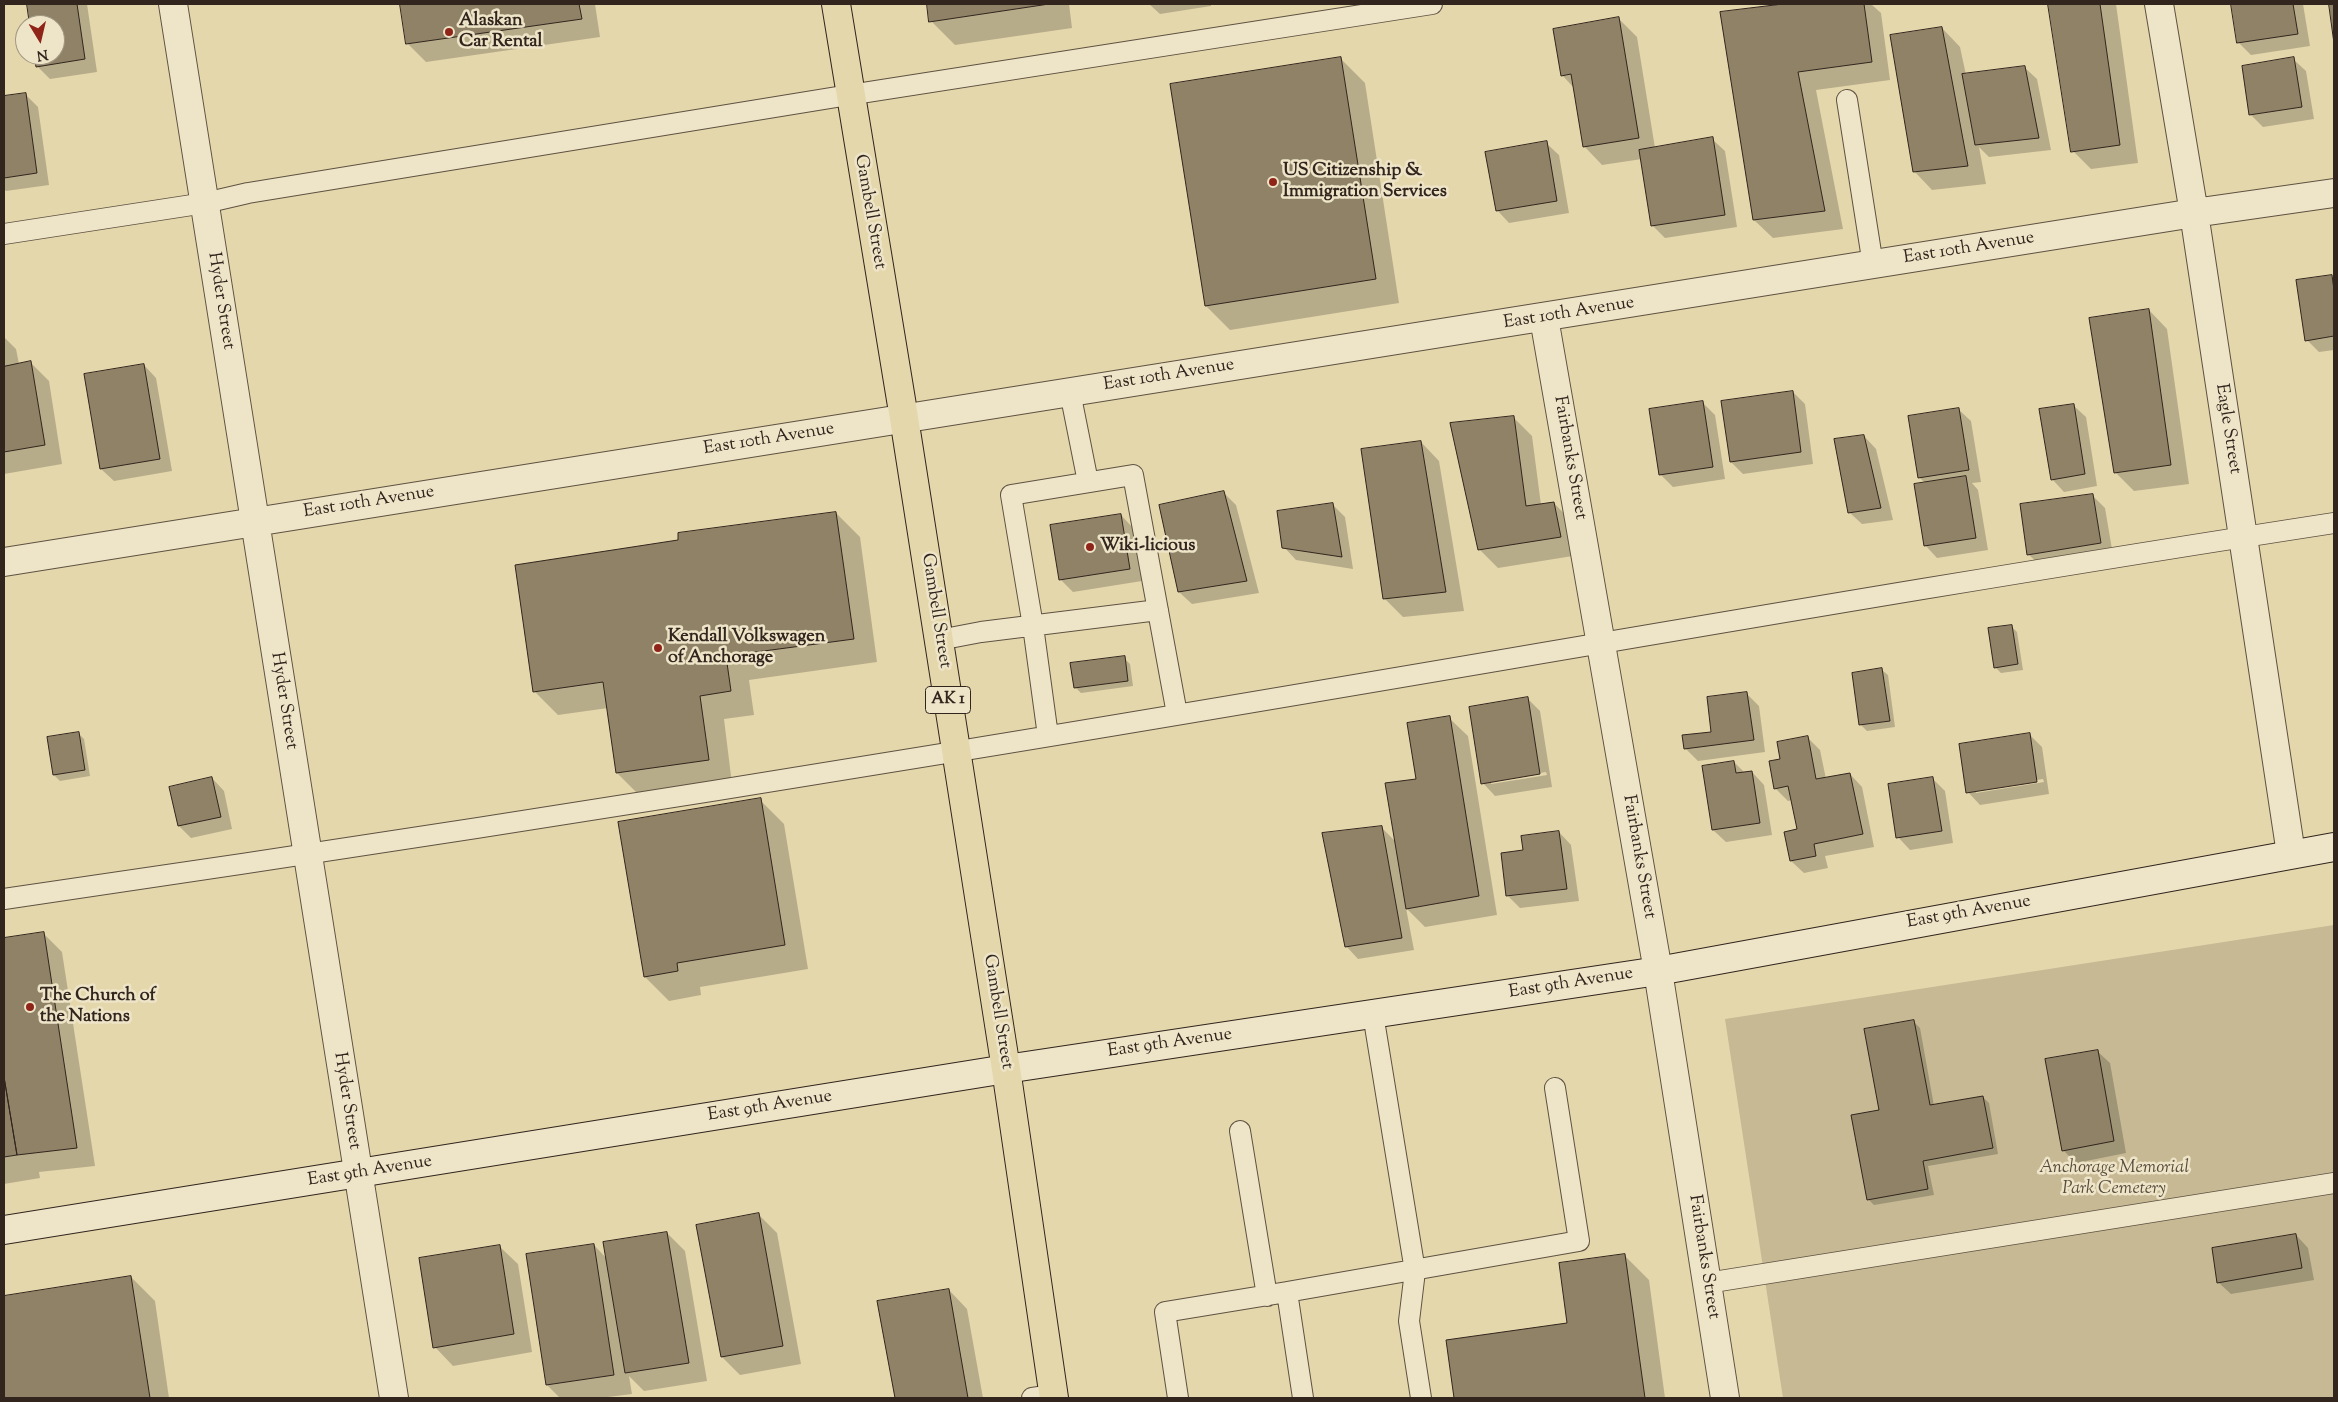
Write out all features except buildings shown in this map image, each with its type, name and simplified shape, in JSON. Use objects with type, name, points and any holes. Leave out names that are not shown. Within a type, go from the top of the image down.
[{"type":"highway","name":"Gambell Street","points":[[836,4],[849,95],[904,418],[1006,1069],[1046,1397]]},
{"type":"street","name":"Hyder Street","points":[[173,4],[394,1398]]},
{"type":"street","name":"Eagle Street","points":[[2159,4],[2194,213],[2291,854]]},
{"type":"street","name":"East 10th Avenue","points":[[4,562],[2194,213],[2334,193]]},
{"type":"street","name":"Fairbanks Street","points":[[1544,318],[1658,971],[1725,1398]]},
{"type":"street","name":"East 9th Avenue","points":[[4,1230],[1006,1069],[1658,971],[2334,847]]},
{"type":"lane","points":[[4,234],[205,203],[248,193],[849,95],[1432,4]]},
{"type":"lane","points":[[1847,100],[1873,265]]},
{"type":"lane","points":[[1070,392],[1088,482]]},
{"type":"lane","points":[[1048,736],[1033,626],[1011,495],[1133,475],[1177,714]]},
{"type":"lane","points":[[4,899],[308,855],[956,752],[1601,642],[2334,523]]},
{"type":"lane","points":[[939,640],[1158,610]]},
{"type":"lane","points":[[1373,1014],[1415,1271],[1409,1320],[1421,1398]]},
{"type":"lane","points":[[1178,1398],[1164,1312],[1579,1242],[1555,1088]]},
{"type":"lane","points":[[1240,1131],[1267,1296]]},
{"type":"lane","points":[[1707,1283],[2334,1183]]},
{"type":"lane","points":[[1288,1292],[1304,1398]]},
{"type":"green space","name":"Anchorage Memorial Park Cemetery","points":[[2334,925],[2334,1398],[1783,1398],[1725,1019]]},
{"type":"place","name":"Alaskan Car Rental","points":[[449,32]]},
{"type":"place","name":"US Citizenship & Immigration Services","points":[[1273,182]]},
{"type":"place","name":"Wiki-licious","points":[[1090,547]]},
{"type":"place","name":"Kendall Volkswagen of Anchorage","points":[[658,648]]},
{"type":"place","name":"The Church of the Nations","points":[[30,1007]]}]
